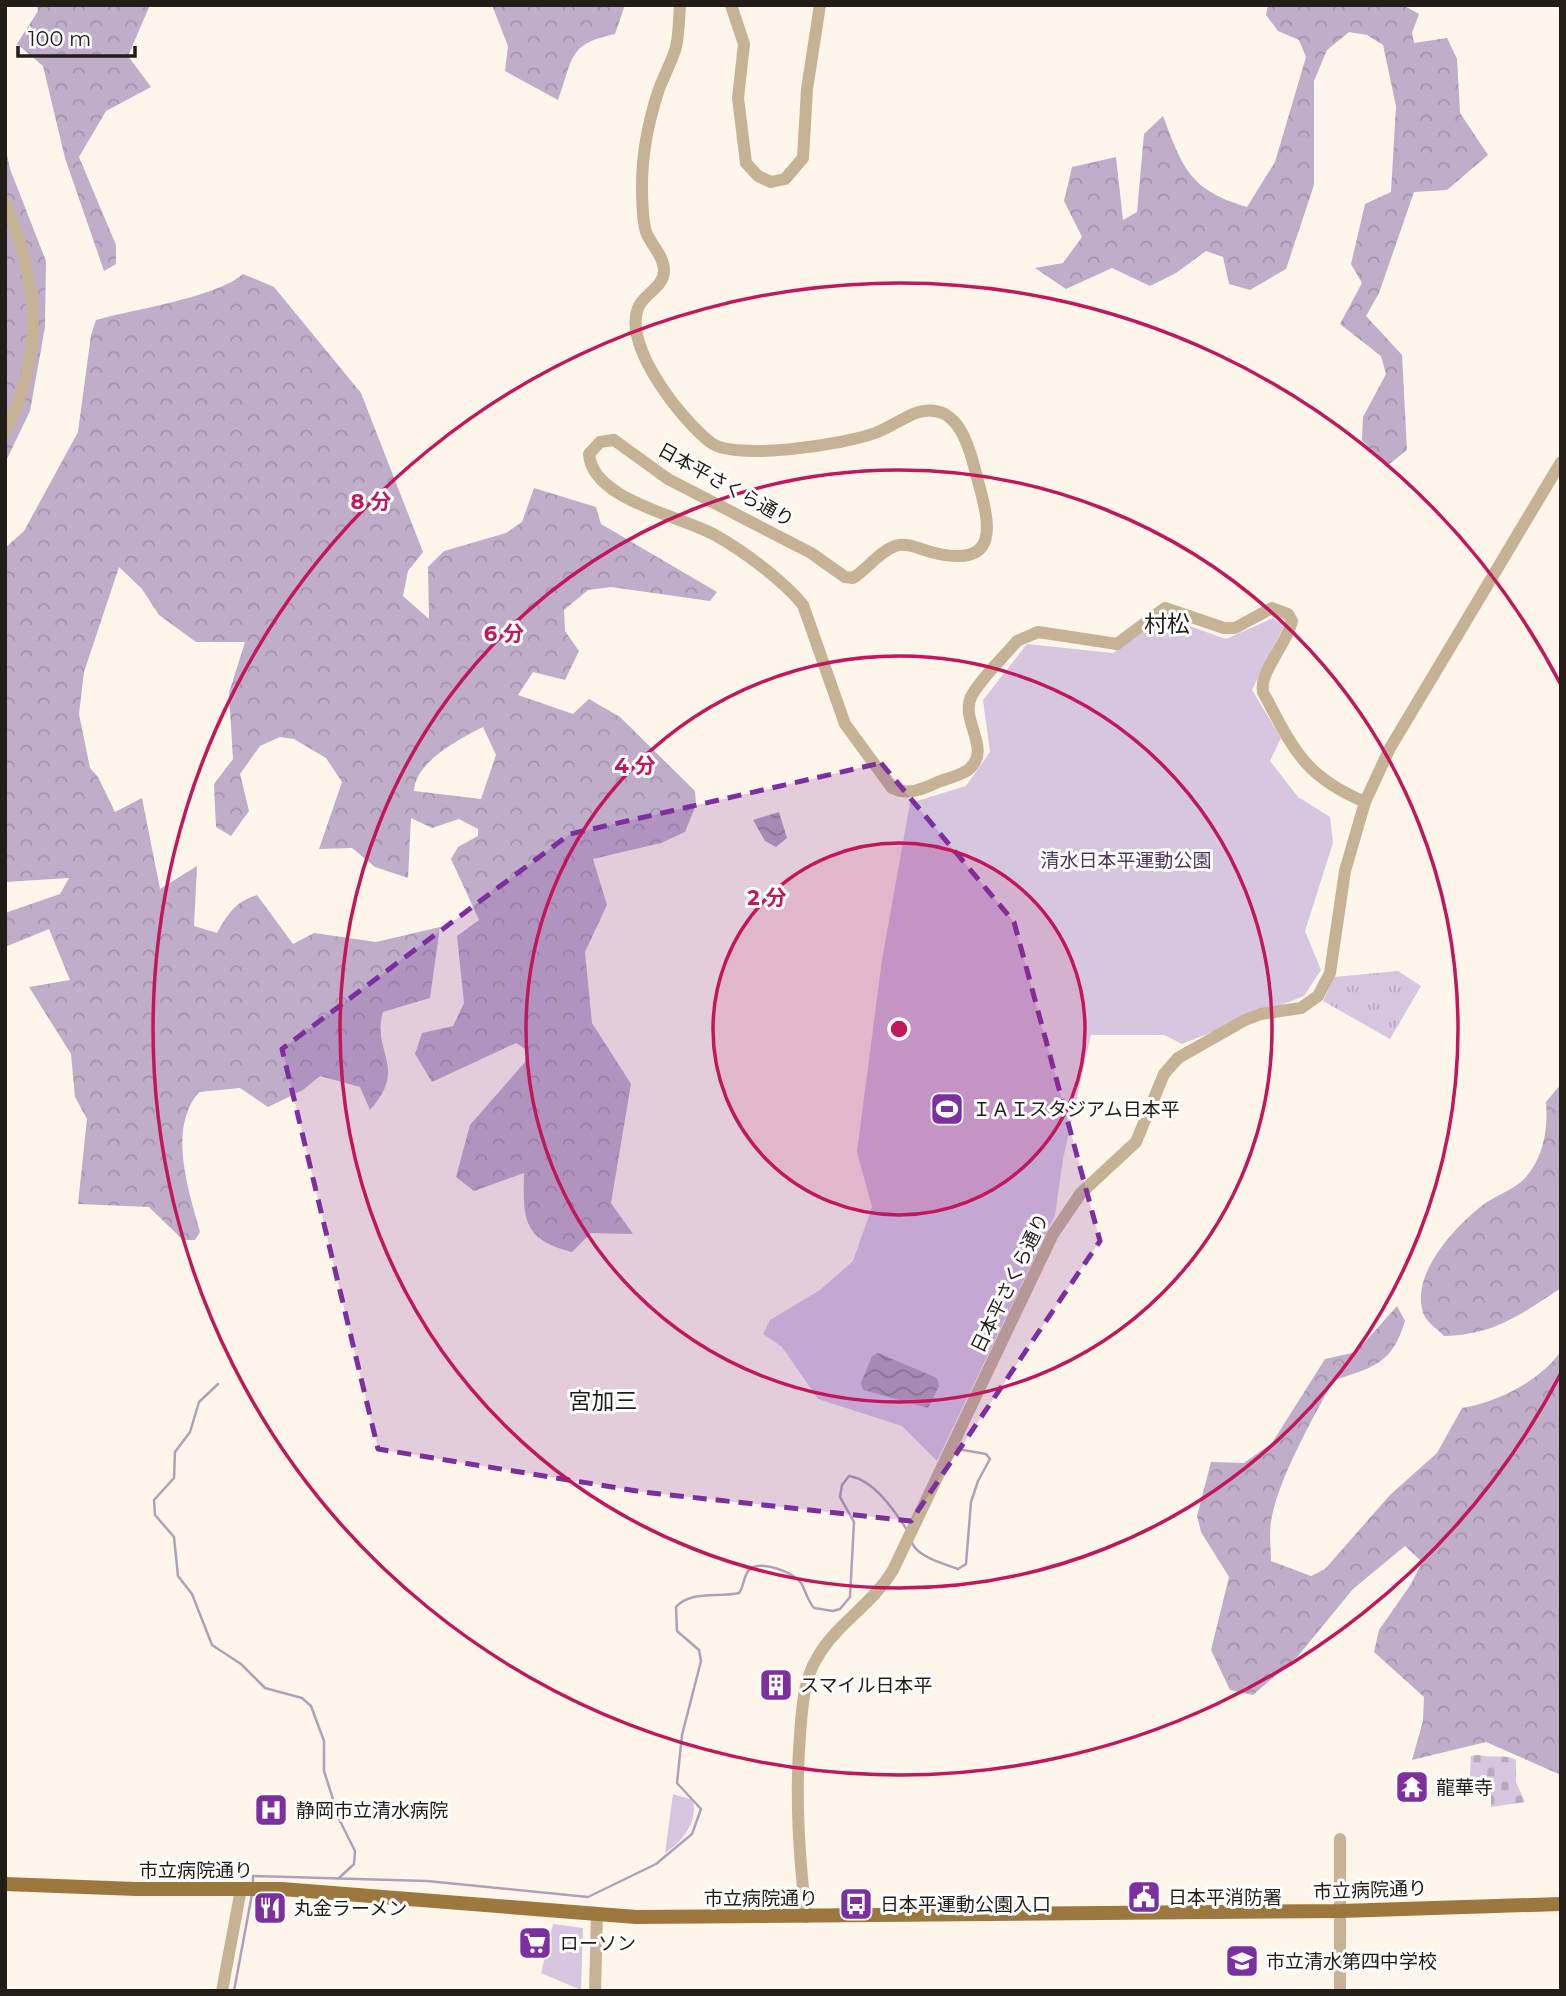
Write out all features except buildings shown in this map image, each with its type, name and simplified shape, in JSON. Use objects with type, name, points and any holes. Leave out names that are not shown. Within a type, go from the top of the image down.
[{"type":"main road","name":"市立病院通り","points":[[5,1884],[136,1889],[282,1889],[636,1917],[1341,1911],[1561,1904]]},
{"type":"street","name":"日本平さくら通り","points":[[680,5],[676,48],[652,113],[642,183],[646,231],[663,262],[663,279],[640,303],[636,312],[640,340],[665,394],[677,412],[712,444],[742,453],[854,439],[875,433],[916,413],[939,411],[948,415],[962,429],[989,524],[984,542],[973,552],[961,557],[904,545],[895,546],[853,578],[845,577],[811,554],[668,479],[614,440],[600,442],[589,454],[596,474],[621,496],[715,535],[790,589],[803,605],[845,724],[892,788],[900,792],[924,789],[960,775],[975,763],[979,752],[969,717],[971,696],[1017,641],[1027,636],[1038,632],[1117,644],[1165,608],[1224,628],[1235,628],[1272,608],[1288,614],[1292,621],[1280,653],[1264,678],[1263,692],[1302,759],[1315,774],[1333,788],[1365,802],[1347,862],[1332,964],[1326,985],[1310,1004],[1245,1020],[1188,1050],[1169,1066],[1136,1142],[1081,1193],[1052,1234],[894,1570],[872,1600],[828,1642],[816,1658],[803,1700],[795,1810],[806,1917]]},
{"type":"street","points":[[731,5],[744,44],[738,97],[746,163],[758,176],[771,182],[785,179],[793,173],[805,149],[804,117],[820,5]]},
{"type":"street","points":[[5,202],[30,274],[34,328],[28,375],[5,433]]},
{"type":"street","points":[[1365,802],[1390,748],[1561,462]]},
{"type":"street","points":[[1340,1839],[1340,1991]]},
{"type":"street","points":[[222,1991],[241,1889]]},
{"type":"street","points":[[595,1991],[597,1914]]},
{"type":"highlighted area","points":[[881,763],[1014,922],[1100,1241],[911,1521],[643,1492],[378,1449],[282,1049],[570,834]]},
{"type":"green space","points":[[37,5],[150,5],[128,56],[151,87],[106,111],[79,157],[116,245],[116,264],[104,271],[65,158],[43,66],[17,44],[38,11]]},
{"type":"green space","points":[[492,5],[625,5],[615,34],[588,43],[574,55],[558,100],[505,71],[508,46]]},
{"type":"green space","points":[[1268,5],[1403,5],[1419,14],[1412,33],[1414,43],[1447,38],[1457,59],[1460,113],[1488,155],[1447,190],[1414,192],[1379,293],[1366,316],[1402,355],[1407,450],[1387,466],[1362,440],[1363,417],[1386,374],[1381,356],[1340,324],[1362,283],[1351,264],[1365,204],[1391,192],[1396,106],[1383,45],[1367,35],[1349,32],[1327,50],[1314,81],[1314,185],[1286,269],[1250,290],[1229,284],[1223,257],[1206,251],[1176,273],[1150,286],[1112,268],[1066,289],[1035,268],[1063,263],[1082,237],[1064,201],[1072,167],[1116,157],[1123,220],[1137,212],[1144,134],[1163,116],[1183,164],[1191,175],[1213,193],[1247,207],[1275,162],[1306,57],[1299,40],[1278,31],[1266,15]]},
{"type":"green space","points":[[5,145],[10,169],[46,261],[45,327],[30,411],[5,463]]},
{"type":"green space","points":[[243,274],[274,287],[361,393],[423,552],[408,571],[403,596],[429,619],[428,567],[444,551],[506,533],[522,522],[534,488],[596,507],[601,524],[717,592],[710,601],[611,587],[588,590],[564,610],[565,631],[579,651],[565,680],[533,672],[518,695],[573,714],[589,699],[620,717],[695,791],[696,805],[685,832],[661,843],[593,859],[607,905],[585,952],[592,1023],[631,1084],[611,1203],[633,1234],[591,1233],[572,1252],[556,1247],[543,1241],[529,1225],[524,1203],[524,1173],[474,1191],[456,1177],[470,1125],[525,1062],[527,1050],[516,1043],[432,1082],[415,1054],[422,1033],[453,1026],[464,1003],[457,936],[479,920],[451,859],[458,847],[478,836],[478,829],[459,819],[432,828],[411,818],[408,878],[375,867],[352,848],[319,849],[342,782],[326,758],[294,739],[280,737],[260,746],[240,774],[249,811],[231,836],[216,827],[214,784],[233,759],[229,693],[245,642],[196,642],[159,615],[142,589],[119,567],[84,672],[79,714],[90,768],[98,777],[115,812],[142,798],[160,889],[197,866],[194,926],[217,933],[233,909],[257,895],[293,944],[314,933],[376,942],[440,927],[430,998],[383,1012],[381,1038],[387,1060],[387,1082],[370,1110],[360,1087],[320,1076],[303,1090],[268,1107],[240,1088],[199,1092],[189,1107],[182,1142],[186,1179],[200,1232],[195,1240],[183,1240],[149,1207],[78,1204],[87,1119],[75,1097],[71,1054],[29,987],[70,980],[49,929],[5,947],[5,913],[60,894],[69,878],[5,882],[5,548],[24,531],[78,432],[91,335],[96,320],[173,302],[214,290]],"holes":[[[483,727],[496,755],[481,799],[414,791],[416,780],[430,761],[451,745]]]},
{"type":"green space","name":"清水日本平運動公園","points":[[1164,617],[1226,639],[1273,618],[1284,626],[1252,690],[1281,738],[1270,761],[1298,797],[1330,817],[1333,843],[1305,931],[1321,970],[1304,996],[1182,1044],[1164,1035],[1091,1035],[1063,1159],[1055,1215],[937,1461],[902,1426],[818,1399],[782,1347],[763,1334],[770,1320],[820,1290],[853,1261],[872,1207],[857,1152],[882,960],[910,803],[966,786],[990,752],[983,700],[1027,644],[1113,653]]},
{"type":"green space","points":[[1398,971],[1421,986],[1390,1039],[1323,1001],[1334,977]]},
{"type":"green space","points":[[1561,1084],[1561,1288],[1506,1322],[1478,1332],[1444,1336],[1425,1317],[1421,1302],[1422,1286],[1428,1270],[1460,1225],[1484,1204],[1521,1182],[1531,1170],[1541,1152],[1546,1102]]},
{"type":"green space","points":[[1397,1306],[1405,1321],[1394,1347],[1379,1362],[1333,1381],[1297,1450],[1280,1488],[1270,1527],[1271,1561],[1311,1576],[1325,1569],[1390,1495],[1437,1453],[1462,1408],[1490,1401],[1530,1381],[1561,1351],[1561,1775],[1486,1742],[1412,1760],[1423,1721],[1424,1697],[1374,1652],[1379,1630],[1411,1584],[1422,1562],[1405,1546],[1353,1589],[1298,1656],[1253,1695],[1230,1690],[1211,1650],[1229,1577],[1201,1532],[1197,1516],[1211,1462],[1244,1463],[1272,1443],[1325,1359],[1356,1352]]},
{"type":"green space","points":[[1471,1756],[1516,1760],[1516,1782],[1525,1802],[1491,1807],[1491,1794],[1469,1794]]},
{"type":"green space","points":[[673,1794],[693,1800],[693,1816],[683,1837],[665,1853]]},
{"type":"green space","points":[[553,1924],[583,1928],[581,1990],[541,1973]]},
{"type":"water","points":[[779,812],[787,838],[776,847],[765,841],[753,820]]},
{"type":"water","points":[[878,1353],[937,1378],[939,1386],[928,1408],[863,1390],[861,1383],[872,1356]]},
{"type":"waterway","points":[[218,1384],[199,1402],[190,1432],[175,1452],[174,1478],[154,1500],[155,1515],[174,1537],[178,1576],[192,1594],[212,1645],[241,1664],[265,1688],[302,1698],[311,1706],[324,1741],[324,1771],[340,1821],[355,1851],[354,1864],[338,1879]]},
{"type":"waterway","points":[[912,1543],[925,1556],[939,1562],[958,1569],[966,1564],[971,1502],[990,1459],[986,1454],[963,1450]]},
{"type":"waterway","points":[[253,1884],[253,1876],[427,1881],[588,1897],[656,1864],[692,1834],[701,1809],[677,1783],[682,1735],[701,1661],[699,1650],[677,1631],[676,1607],[697,1596],[739,1593],[748,1571],[761,1566],[777,1568],[797,1579],[814,1608],[833,1611],[840,1609],[850,1597],[854,1522],[840,1497],[842,1485],[849,1476],[867,1483],[875,1490],[890,1505],[907,1530]]},
{"type":"waterway","points":[[234,1991],[252,1894]]},
{"type":"place","name":"ＩＡＩスタジアム日本平","points":[[947,1109]]},
{"type":"place","name":"スマイル日本平","points":[[776,1685]]},
{"type":"place","name":"龍華寺","points":[[1412,1787]]},
{"type":"place","name":"静岡市立清水病院","points":[[271,1810]]},
{"type":"place","name":"日本平消防署","points":[[1144,1897]]},
{"type":"place","name":"日本平運動公園入口","points":[[856,1904]]},
{"type":"place","name":"丸金ラーメン","points":[[270,1908]]},
{"type":"place","name":"ローソン","points":[[535,1943]]},
{"type":"place","name":"市立清水第四中学校","points":[[1242,1961]]},
{"type":"district","name":"村松","points":[[1167,624]]},
{"type":"district","name":"宮加三","points":[[603,1401]]}]
